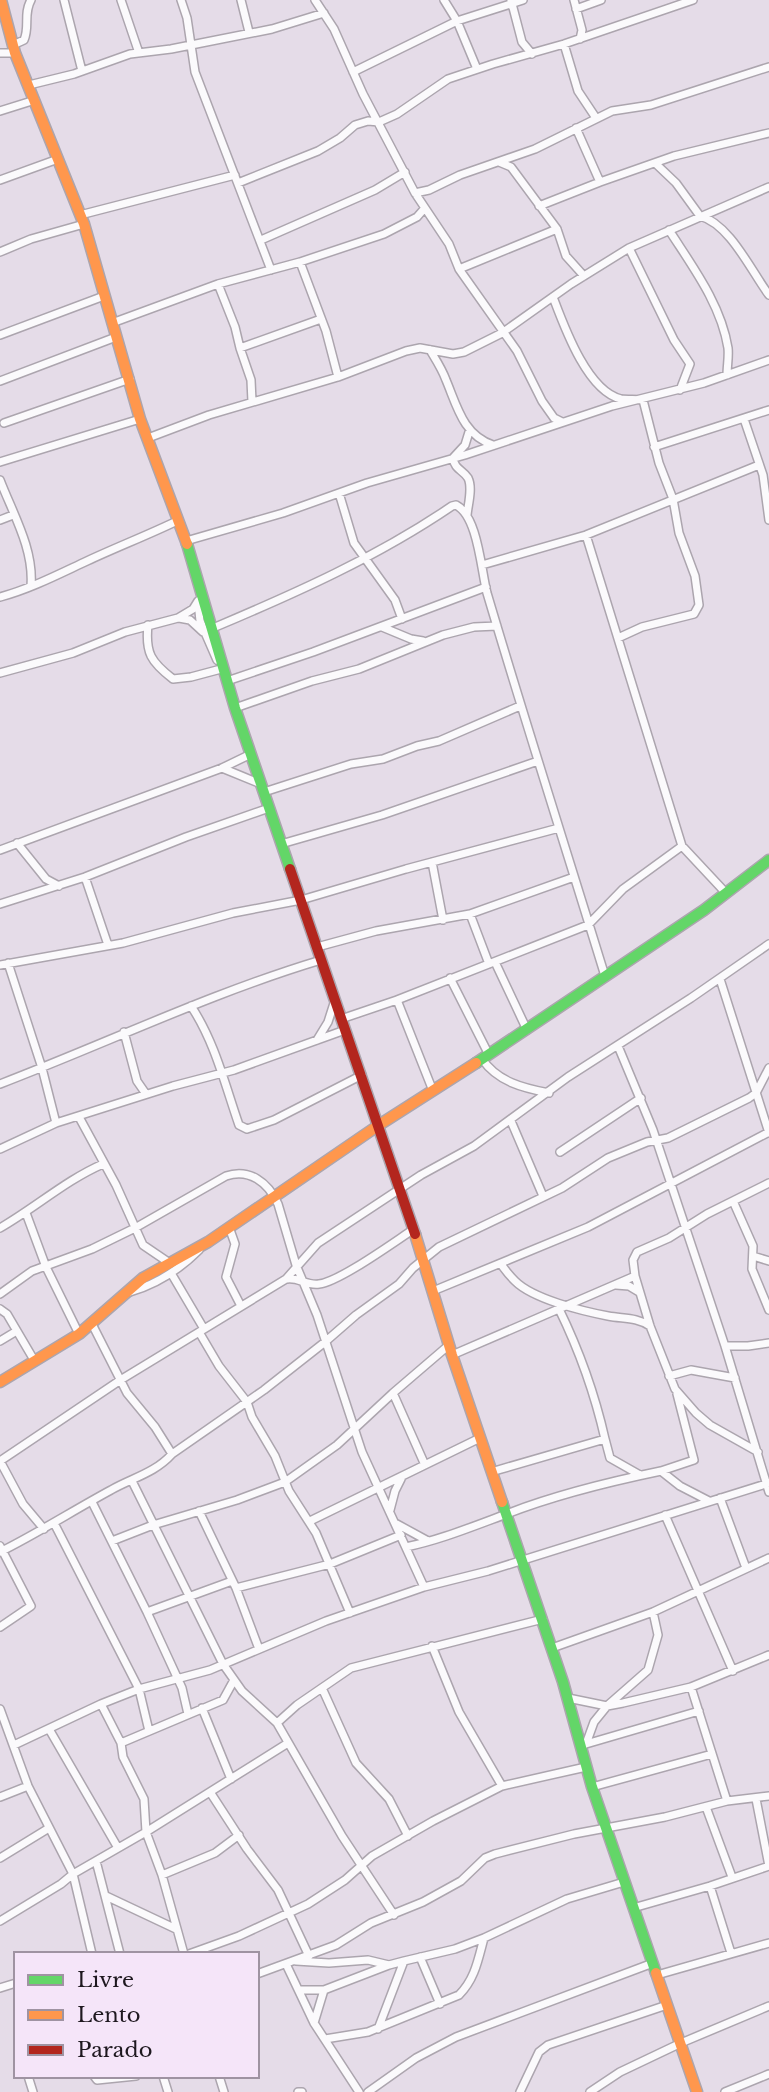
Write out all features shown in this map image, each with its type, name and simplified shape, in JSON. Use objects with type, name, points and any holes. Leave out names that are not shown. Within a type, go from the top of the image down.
[{"type":"street","points":[[1,0],[14,49],[82,220],[140,419],[186,541],[209,630],[341,1019],[380,1125],[491,1472],[552,1647],[583,1745],[592,1787],[697,2092]]},
{"type":"street","points":[[0,53],[14,49],[24,40],[27,33],[26,14],[31,0]]},
{"type":"street","points":[[64,0],[82,71]]},
{"type":"street","points":[[121,0],[139,54]]},
{"type":"street","points":[[181,0],[187,18],[195,72],[271,270]]},
{"type":"street","points":[[241,0],[249,32]]},
{"type":"street","points":[[315,0],[334,29],[353,72],[424,209],[449,244],[459,269],[517,351],[553,422]]},
{"type":"street","points":[[444,0],[457,21],[477,69]]},
{"type":"street","points":[[353,72],[457,21],[523,0]]},
{"type":"street","points":[[573,0],[582,30],[580,39]]},
{"type":"street","points":[[576,9],[601,0]]},
{"type":"street","points":[[238,183],[318,151],[355,125],[368,121],[379,122],[411,106],[448,79],[580,39],[693,0]]},
{"type":"street","points":[[511,2],[522,42],[531,54]]},
{"type":"street","points":[[29,85],[121,57],[298,22],[324,13]]},
{"type":"street","points":[[564,44],[578,91],[596,118]]},
{"type":"street","points":[[415,193],[535,149],[612,111],[651,105],[769,67]]},
{"type":"street","points":[[0,111],[35,100]]},
{"type":"street","points":[[576,128],[600,182]]},
{"type":"street","points":[[539,206],[655,163],[769,133]]},
{"type":"street","points":[[0,180],[58,159]]},
{"type":"street","points":[[498,161],[511,167],[557,229],[566,256],[584,276]]},
{"type":"street","points":[[655,163],[676,183],[700,216],[709,218],[723,229],[769,295]]},
{"type":"street","points":[[261,240],[375,190],[405,172]]},
{"type":"street","points":[[0,252],[82,220],[235,175]]},
{"type":"street","points":[[148,438],[252,402],[338,377],[406,351],[420,348],[453,354],[464,352],[502,333],[629,248],[769,187]]},
{"type":"street","points":[[112,323],[218,284],[300,262],[384,234],[408,222],[424,209]]},
{"type":"street","points":[[408,222],[433,220]]},
{"type":"street","points":[[459,269],[557,229]]},
{"type":"street","points":[[669,230],[714,306],[728,346],[727,375]]},
{"type":"street","points":[[629,248],[674,340],[690,364],[680,390]]},
{"type":"street","points":[[300,262],[338,377]]},
{"type":"street","points":[[218,284],[251,380],[252,402]]},
{"type":"street","points":[[0,335],[104,296]]},
{"type":"street","points":[[553,297],[564,326],[598,385],[621,399],[643,400]]},
{"type":"street","points":[[240,348],[321,319]]},
{"type":"street","points":[[0,381],[116,337]]},
{"type":"street","points":[[430,350],[446,379],[452,400],[470,432],[494,446]]},
{"type":"street","points":[[186,541],[494,446],[553,422],[562,422],[612,406],[680,390],[769,360]]},
{"type":"street","points":[[4,423],[130,379]]},
{"type":"street","points":[[618,638],[642,627],[684,618],[697,610],[699,605],[695,576],[679,533],[673,499],[654,447],[643,400]]},
{"type":"street","points":[[654,447],[769,410]]},
{"type":"street","points":[[0,462],[140,419]]},
{"type":"street","points":[[744,419],[760,466],[769,520]]},
{"type":"street","points":[[453,458],[465,445],[470,432]]},
{"type":"street","points":[[453,458],[454,465],[469,480],[467,515]]},
{"type":"street","points":[[482,565],[586,535],[760,466]]},
{"type":"street","points":[[0,480],[26,544],[33,570],[32,586]]},
{"type":"street","points":[[339,493],[354,543],[396,600],[402,619]]},
{"type":"street","points":[[209,630],[365,558],[452,506],[460,506],[475,535],[486,587],[520,706],[605,976]]},
{"type":"street","points":[[0,520],[13,515]]},
{"type":"street","points":[[0,597],[32,586],[108,551],[131,544],[177,521]]},
{"type":"street","points":[[586,535],[682,846],[725,892]]},
{"type":"street","points":[[33,570],[44,580]]},
{"type":"street","points":[[199,583],[200,621],[209,630]]},
{"type":"street","points":[[148,625],[149,654],[173,679],[225,675],[382,627],[486,587]]},
{"type":"street","points":[[0,673],[74,653],[148,625],[178,618],[193,609],[198,601]]},
{"type":"street","points":[[178,618],[190,620],[209,630]]},
{"type":"street","points":[[235,708],[383,660],[428,640],[461,630],[497,626]]},
{"type":"street","points":[[382,627],[411,639],[428,640]]},
{"type":"street","points":[[222,768],[262,788],[439,741],[520,706]]},
{"type":"street","points":[[0,850],[222,768],[251,754]]},
{"type":"street","points":[[281,844],[382,815],[538,761]]},
{"type":"street","points":[[0,904],[85,877],[269,808]]},
{"type":"street","points":[[56,1123],[42,1068],[4,964],[108,945],[243,911],[301,900],[559,828]]},
{"type":"street","points":[[17,844],[46,879],[59,886]]},
{"type":"street","points":[[341,1019],[397,1000],[588,925],[623,889],[682,846]]},
{"type":"street","points":[[0,1382],[79,1334],[122,1294],[170,1268],[274,1195],[527,1030],[704,909],[769,860]]},
{"type":"street","points":[[432,862],[443,919]]},
{"type":"street","points":[[85,877],[108,945]]},
{"type":"street","points":[[317,947],[376,931],[470,915],[574,877]]},
{"type":"street","points":[[470,915],[527,1030]]},
{"type":"street","points":[[286,1279],[318,1242],[400,1189],[474,1146],[568,1077],[720,979],[769,944]]},
{"type":"street","points":[[760,950],[769,953]]},
{"type":"street","points":[[0,1084],[191,1006],[321,960]]},
{"type":"street","points":[[450,978],[491,1072],[520,1087],[549,1093]]},
{"type":"street","points":[[433,1291],[588,1227],[769,1132],[720,979]]},
{"type":"street","points":[[316,1040],[328,1022],[335,1000]]},
{"type":"street","points":[[397,1000],[433,1091]]},
{"type":"street","points":[[191,1006],[206,1030],[239,1125],[247,1129],[282,1116],[362,1075]]},
{"type":"street","points":[[0,1149],[56,1123],[220,1073],[345,1030]]},
{"type":"street","points":[[124,1032],[137,1081],[146,1094]]},
{"type":"street","points":[[14,1745],[139,1689],[210,1670],[350,1613],[424,1587],[522,1560],[709,1501],[768,1486],[736,1378],[656,1139],[618,1046]]},
{"type":"street","points":[[0,1627],[31,1606],[1,1549],[115,1488],[153,1471],[172,1454],[326,1342],[356,1315],[400,1284],[424,1258],[439,1247],[578,1179],[608,1158],[656,1139],[668,1138],[756,1093],[769,1068]]},
{"type":"street","points":[[560,1152],[641,1098]]},
{"type":"street","points":[[79,1117],[116,1185],[143,1245],[170,1268],[219,1366],[247,1402],[252,1417],[275,1456],[285,1482],[310,1521],[350,1613]]},
{"type":"street","points":[[510,1121],[543,1196]]},
{"type":"street","points":[[0,1228],[66,1184],[103,1164]]},
{"type":"street","points":[[0,1294],[32,1272],[92,1249],[135,1228],[212,1183],[234,1173],[251,1175],[274,1195],[362,1452],[424,1587]]},
{"type":"street","points":[[759,1452],[710,1425],[676,1389],[650,1326],[639,1292],[633,1260],[635,1254],[769,1183]]},
{"type":"street","points":[[733,1201],[753,1246],[752,1269],[769,1310]]},
{"type":"street","points":[[26,1213],[46,1267],[79,1334]]},
{"type":"street","points":[[229,1227],[235,1248],[226,1277],[241,1306]]},
{"type":"street","points":[[44,1528],[23,1504],[0,1461],[122,1378],[286,1279],[318,1284],[340,1276],[414,1229]]},
{"type":"street","points":[[753,1256],[769,1261]]},
{"type":"street","points":[[501,1264],[514,1281],[527,1290],[604,1315],[639,1319],[650,1326]]},
{"type":"street","points":[[112,1541],[285,1482],[323,1456],[393,1393],[451,1350],[569,1305],[635,1276]]},
{"type":"street","points":[[616,1285],[629,1286],[639,1292]]},
{"type":"street","points":[[559,1309],[577,1348],[597,1406],[610,1458],[641,1475]]},
{"type":"street","points":[[0,1310],[7,1314],[15,1332],[34,1360]]},
{"type":"street","points":[[91,1322],[122,1378],[127,1393],[155,1427],[172,1454]]},
{"type":"street","points":[[0,1341],[15,1332]]},
{"type":"street","points":[[725,1346],[769,1343]]},
{"type":"street","points":[[669,1376],[691,1370],[736,1378]]},
{"type":"street","points":[[406,1547],[455,1535],[505,1514],[692,1462],[694,1460],[676,1389]]},
{"type":"street","points":[[393,1393],[425,1465]]},
{"type":"street","points":[[310,1521],[480,1438]]},
{"type":"street","points":[[491,1472],[605,1439]]},
{"type":"street","points":[[661,1471],[680,1486],[709,1501]]},
{"type":"street","points":[[390,1511],[401,1478]]},
{"type":"street","points":[[132,1481],[223,1664],[242,1691],[277,1723],[360,1865],[394,1915]]},
{"type":"street","points":[[720,1498],[746,1568]]},
{"type":"street","points":[[92,1502],[182,1688],[188,1714]]},
{"type":"street","points":[[199,1511],[234,1584],[260,1649]]},
{"type":"street","points":[[665,1515],[733,1671]]},
{"type":"street","points":[[54,1523],[139,1689],[149,1731]]},
{"type":"street","points":[[395,1523],[428,1541]]},
{"type":"street","points":[[147,1612],[189,1595],[330,1564],[401,1535]]},
{"type":"street","points":[[552,1647],[653,1612],[769,1558]]},
{"type":"street","points":[[583,1745],[594,1722],[607,1706],[648,1670],[658,1635],[653,1612]]},
{"type":"street","points":[[277,1723],[297,1704],[351,1668],[542,1619]]},
{"type":"street","points":[[432,1646],[459,1712],[502,1786]]},
{"type":"street","points":[[568,1698],[607,1706],[691,1687],[769,1655]]},
{"type":"street","points":[[121,1743],[223,1700],[234,1679]]},
{"type":"street","points":[[691,1687],[727,1801]]},
{"type":"street","points":[[322,1688],[356,1763],[389,1799],[408,1836]]},
{"type":"street","points":[[101,1704],[144,1798],[146,1832],[185,1952]]},
{"type":"street","points":[[202,1708],[231,1779]]},
{"type":"street","points":[[0,1709],[4,1732],[14,1745],[28,1786],[73,1874],[92,1952]]},
{"type":"street","points":[[583,1745],[699,1711]]},
{"type":"street","points":[[49,1729],[118,1848]]},
{"type":"street","points":[[0,1922],[73,1874],[146,1832],[288,1743]]},
{"type":"street","points":[[592,1787],[712,1754]]},
{"type":"street","points":[[192,1952],[239,1936],[288,1914],[323,1895],[345,1880],[360,1865],[408,1836],[502,1786],[586,1767]]},
{"type":"street","points":[[0,1797],[28,1786]]},
{"type":"street","points":[[210,1792],[271,1880],[309,1956]]},
{"type":"street","points":[[259,1973],[336,1945],[371,1923],[394,1915],[461,1881],[485,1858],[606,1827],[640,1822],[727,1801],[769,1796]]},
{"type":"street","points":[[633,1908],[769,1867],[756,1798]]},
{"type":"street","points":[[706,1807],[732,1877]]},
{"type":"street","points":[[0,1858],[49,1828]]},
{"type":"street","points":[[162,1875],[215,1853],[239,1835]]},
{"type":"street","points":[[96,1861],[120,1952]]},
{"type":"street","points":[[299,1990],[324,1990],[389,1965],[484,1938],[568,1899],[624,1882]]},
{"type":"street","points":[[710,1886],[731,1953]]},
{"type":"street","points":[[106,1896],[176,1929]]},
{"type":"street","points":[[325,2039],[378,2028],[459,1996],[469,1986],[475,1974],[484,1938]]},
{"type":"street","points":[[657,1975],[769,1943]]},
{"type":"street","points":[[420,1957],[440,2004]]},
{"type":"street","points":[[295,1961],[329,1964],[368,1960],[389,1965]]},
{"type":"street","points":[[378,2028],[404,1961]]},
{"type":"street","points":[[368,2092],[408,2063],[456,2037],[653,1962]]},
{"type":"street","points":[[286,1964],[314,2023],[359,2092]]},
{"type":"street","points":[[314,2023],[324,1990]]},
{"type":"street","points":[[520,2092],[539,2052],[548,2045],[667,2005]]},
{"type":"street","points":[[590,2092],[620,2072],[769,2006]]},
{"type":"street","points":[[725,2092],[769,2074]]},
{"type":"street","points":[[95,2078],[120,2078]]},
{"type":"traffic: fast","points":[[187,544],[235,708],[290,869]]},
{"type":"traffic: fast","points":[[476,1063],[704,910],[769,860]]},
{"type":"traffic: fast","points":[[502,1502],[563,1682],[592,1787],[656,1973]]},
{"type":"traffic: slow","points":[[1,0],[15,53],[84,224],[140,419],[187,544]]},
{"type":"traffic: slow","points":[[0,1382],[79,1334],[143,1278],[208,1242],[379,1125],[476,1063]]},
{"type":"traffic: slow","points":[[415,1234],[452,1355],[502,1502]]},
{"type":"traffic: slow","points":[[656,1973],[697,2092]]},
{"type":"traffic: jam","points":[[290,869],[415,1234]]}]
